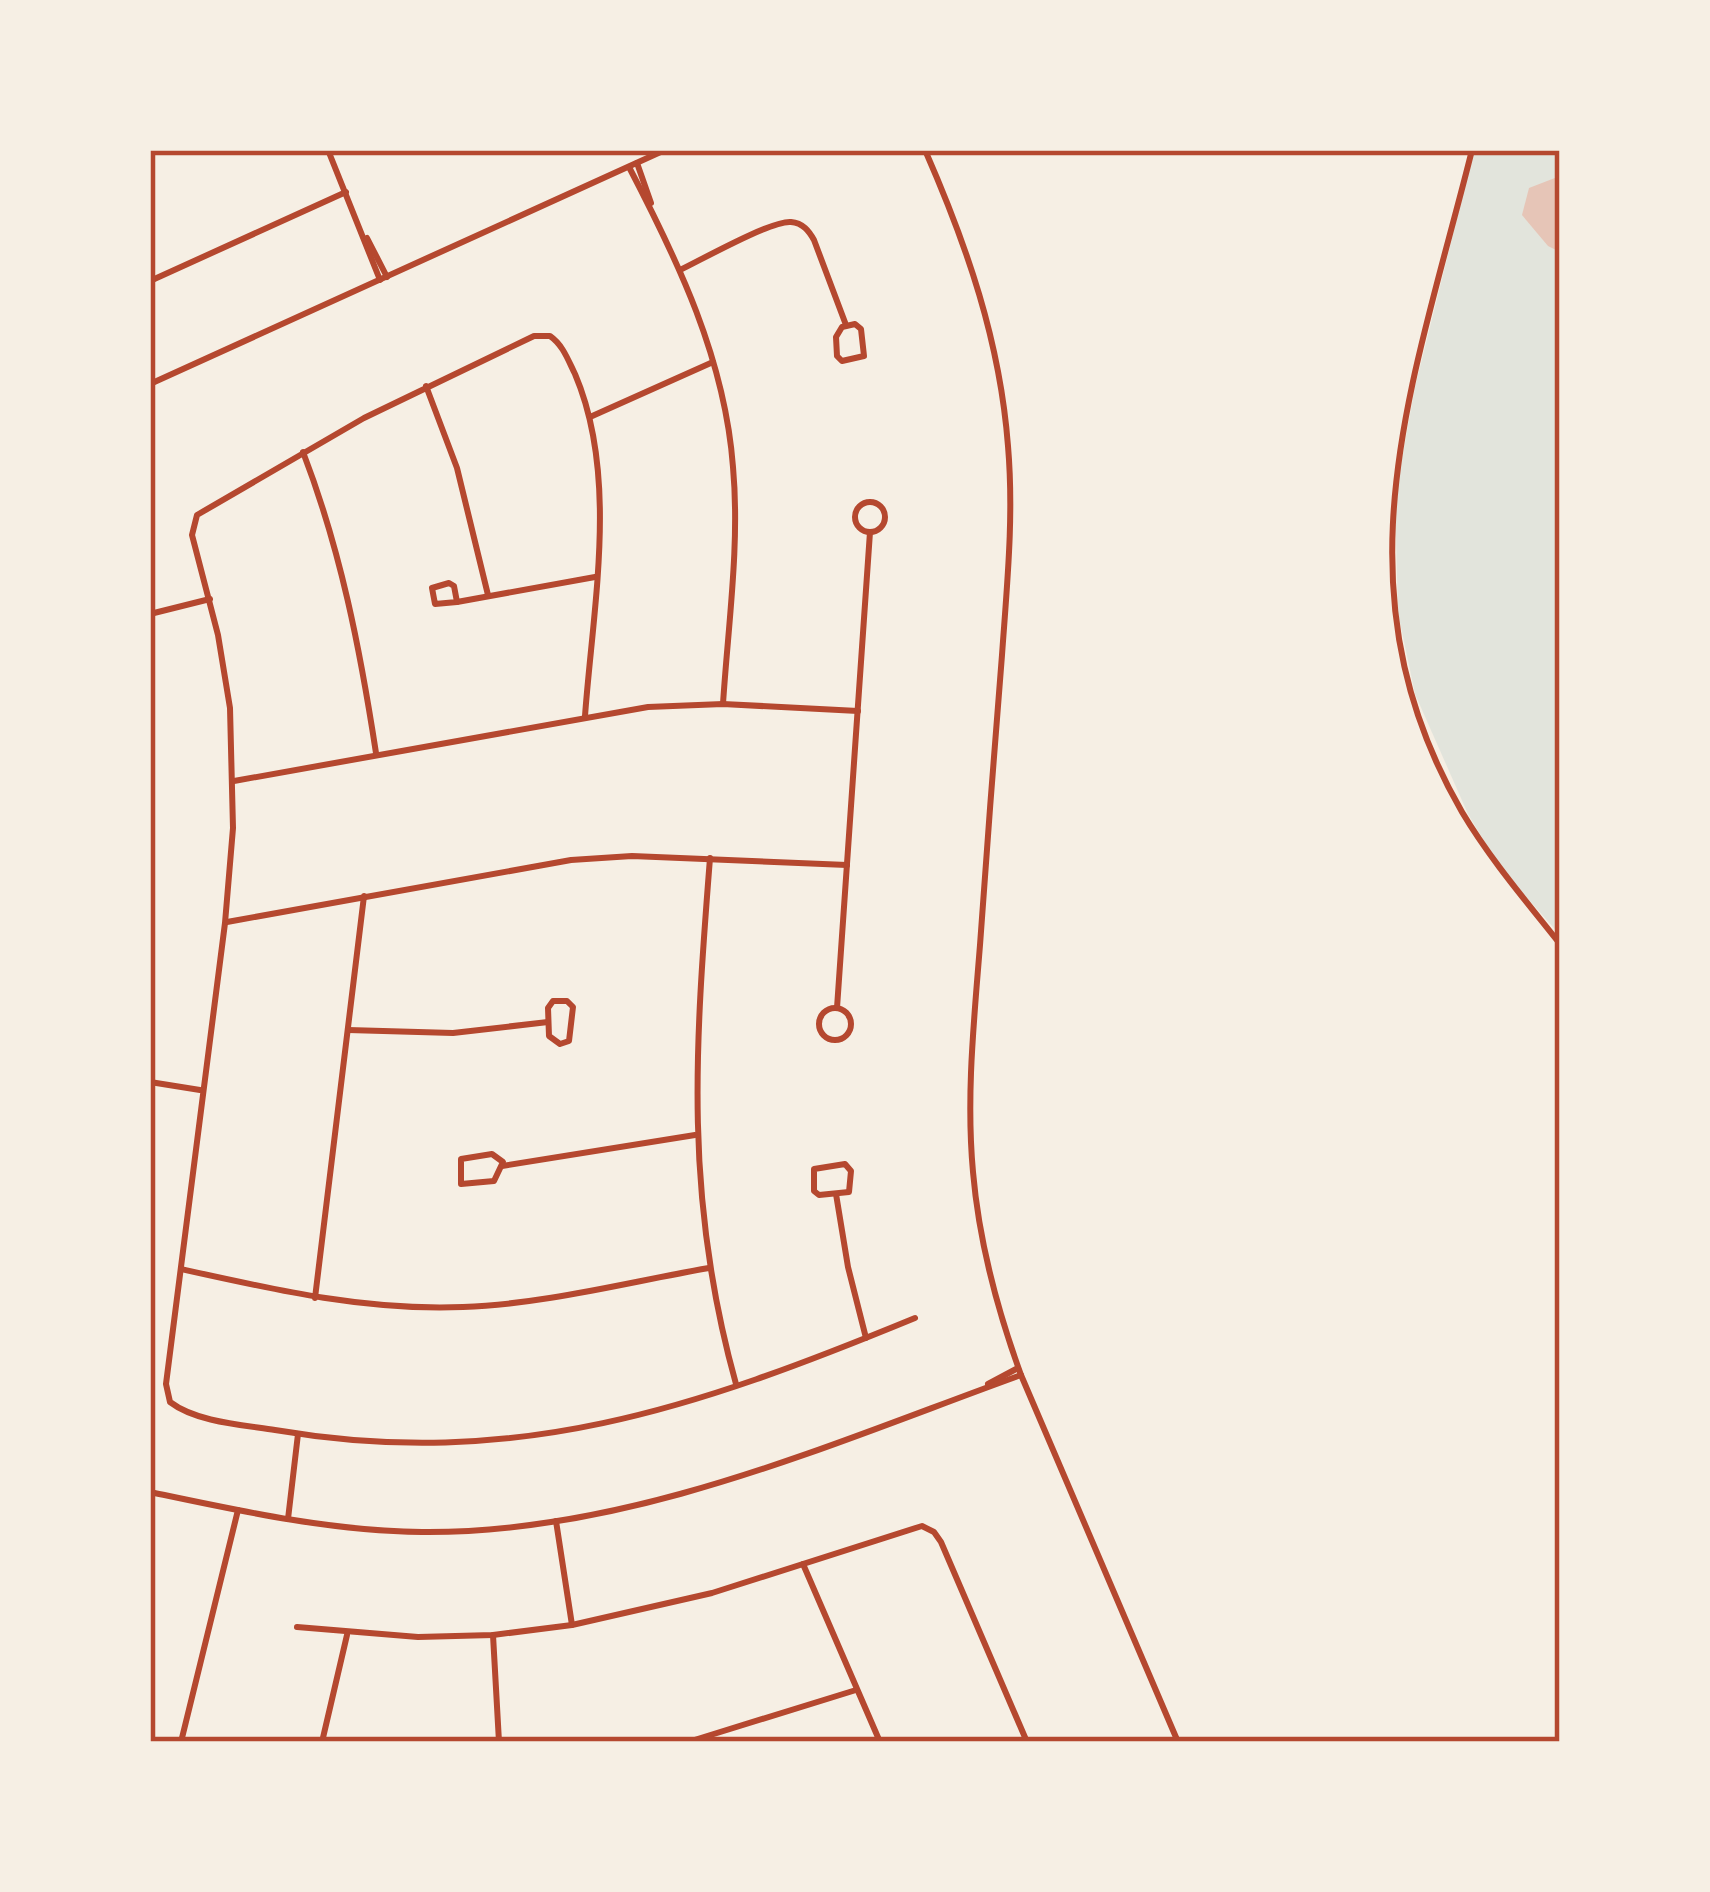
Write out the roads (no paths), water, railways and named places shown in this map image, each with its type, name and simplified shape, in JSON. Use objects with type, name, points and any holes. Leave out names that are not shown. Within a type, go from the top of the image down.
[{"type":"street","points":[[328,150],[384,278]]},
{"type":"street","points":[[150,384],[665,150]]},
{"type":"street","points":[[925,150],[958,226],[983,303],[1001,382],[1008,446],[1010,560],[970,1072],[977,1206],[989,1271],[1019,1371],[1178,1742]]},
{"type":"street","points":[[1472,150],[1396,463],[1390,542],[1396,620],[1413,697],[1452,792],[1504,874],[1560,944]]},
{"type":"street","points":[[633,165],[680,269],[714,361],[727,415],[735,496],[723,704]]},
{"type":"street","points":[[150,280],[346,191]]},
{"type":"street","points":[[680,269],[776,225],[794,222],[814,240],[846,325]]},
{"type":"street","points":[[846,325],[860,327],[865,354],[860,360],[842,361],[837,356],[836,337],[846,325]]},
{"type":"street","points":[[585,716],[600,497],[590,417],[562,347],[544,334],[426,386],[197,515],[192,535],[210,599],[230,708],[234,781],[225,923],[166,1384],[170,1402],[186,1411],[298,1434],[427,1445],[523,1440],[629,1418],[736,1385],[915,1318]]},
{"type":"street","points":[[590,417],[714,361]]},
{"type":"street","points":[[426,386],[469,510],[488,595]]},
{"type":"street","points":[[303,452],[351,601],[376,753]]},
{"type":"street","points":[[877,502],[882,507],[882,528],[870,532],[858,527],[857,507],[877,502]]},
{"type":"street","points":[[837,1008],[870,532]]},
{"type":"street","points":[[457,602],[452,584],[432,588],[437,605],[457,602],[488,595],[595,577]]},
{"type":"street","points":[[150,614],[210,599]]},
{"type":"street","points":[[234,781],[647,707],[723,704],[858,711]]},
{"type":"street","points":[[225,923],[541,863],[632,856],[847,866]]},
{"type":"street","points":[[710,858],[698,1009],[695,1135],[709,1268],[736,1385]]},
{"type":"street","points":[[315,1298],[364,896]]},
{"type":"street","points":[[550,1003],[572,1004],[573,1032],[568,1041],[551,1040],[548,1022],[550,1003]]},
{"type":"street","points":[[837,1008],[848,1012],[848,1036],[842,1041],[823,1039],[822,1012],[837,1008]]},
{"type":"street","points":[[348,1030],[453,1033],[548,1022]]},
{"type":"street","points":[[150,1082],[202,1090]]},
{"type":"street","points":[[502,1166],[496,1154],[464,1157],[459,1162],[459,1182],[466,1186],[491,1182],[502,1166],[695,1135]]},
{"type":"street","points":[[842,1164],[850,1168],[851,1190],[836,1194],[814,1191],[814,1168],[842,1164]]},
{"type":"street","points":[[836,1194],[866,1338]]},
{"type":"street","points":[[181,1269],[315,1298],[463,1307],[546,1298],[709,1268]]},
{"type":"street","points":[[150,1492],[288,1519],[422,1532],[556,1521],[705,1486],[1019,1371]]},
{"type":"street","points":[[288,1519],[298,1434]]},
{"type":"street","points":[[181,1742],[238,1510]]},
{"type":"street","points":[[556,1521],[572,1625]]},
{"type":"street","points":[[297,1627],[418,1637],[493,1635],[572,1625],[665,1606],[915,1527],[928,1528],[941,1542],[1027,1742]]},
{"type":"street","points":[[803,1564],[880,1742]]},
{"type":"street","points":[[322,1742],[347,1633]]},
{"type":"street","points":[[493,1635],[499,1742]]},
{"type":"street","points":[[688,1742],[857,1690]]}]
